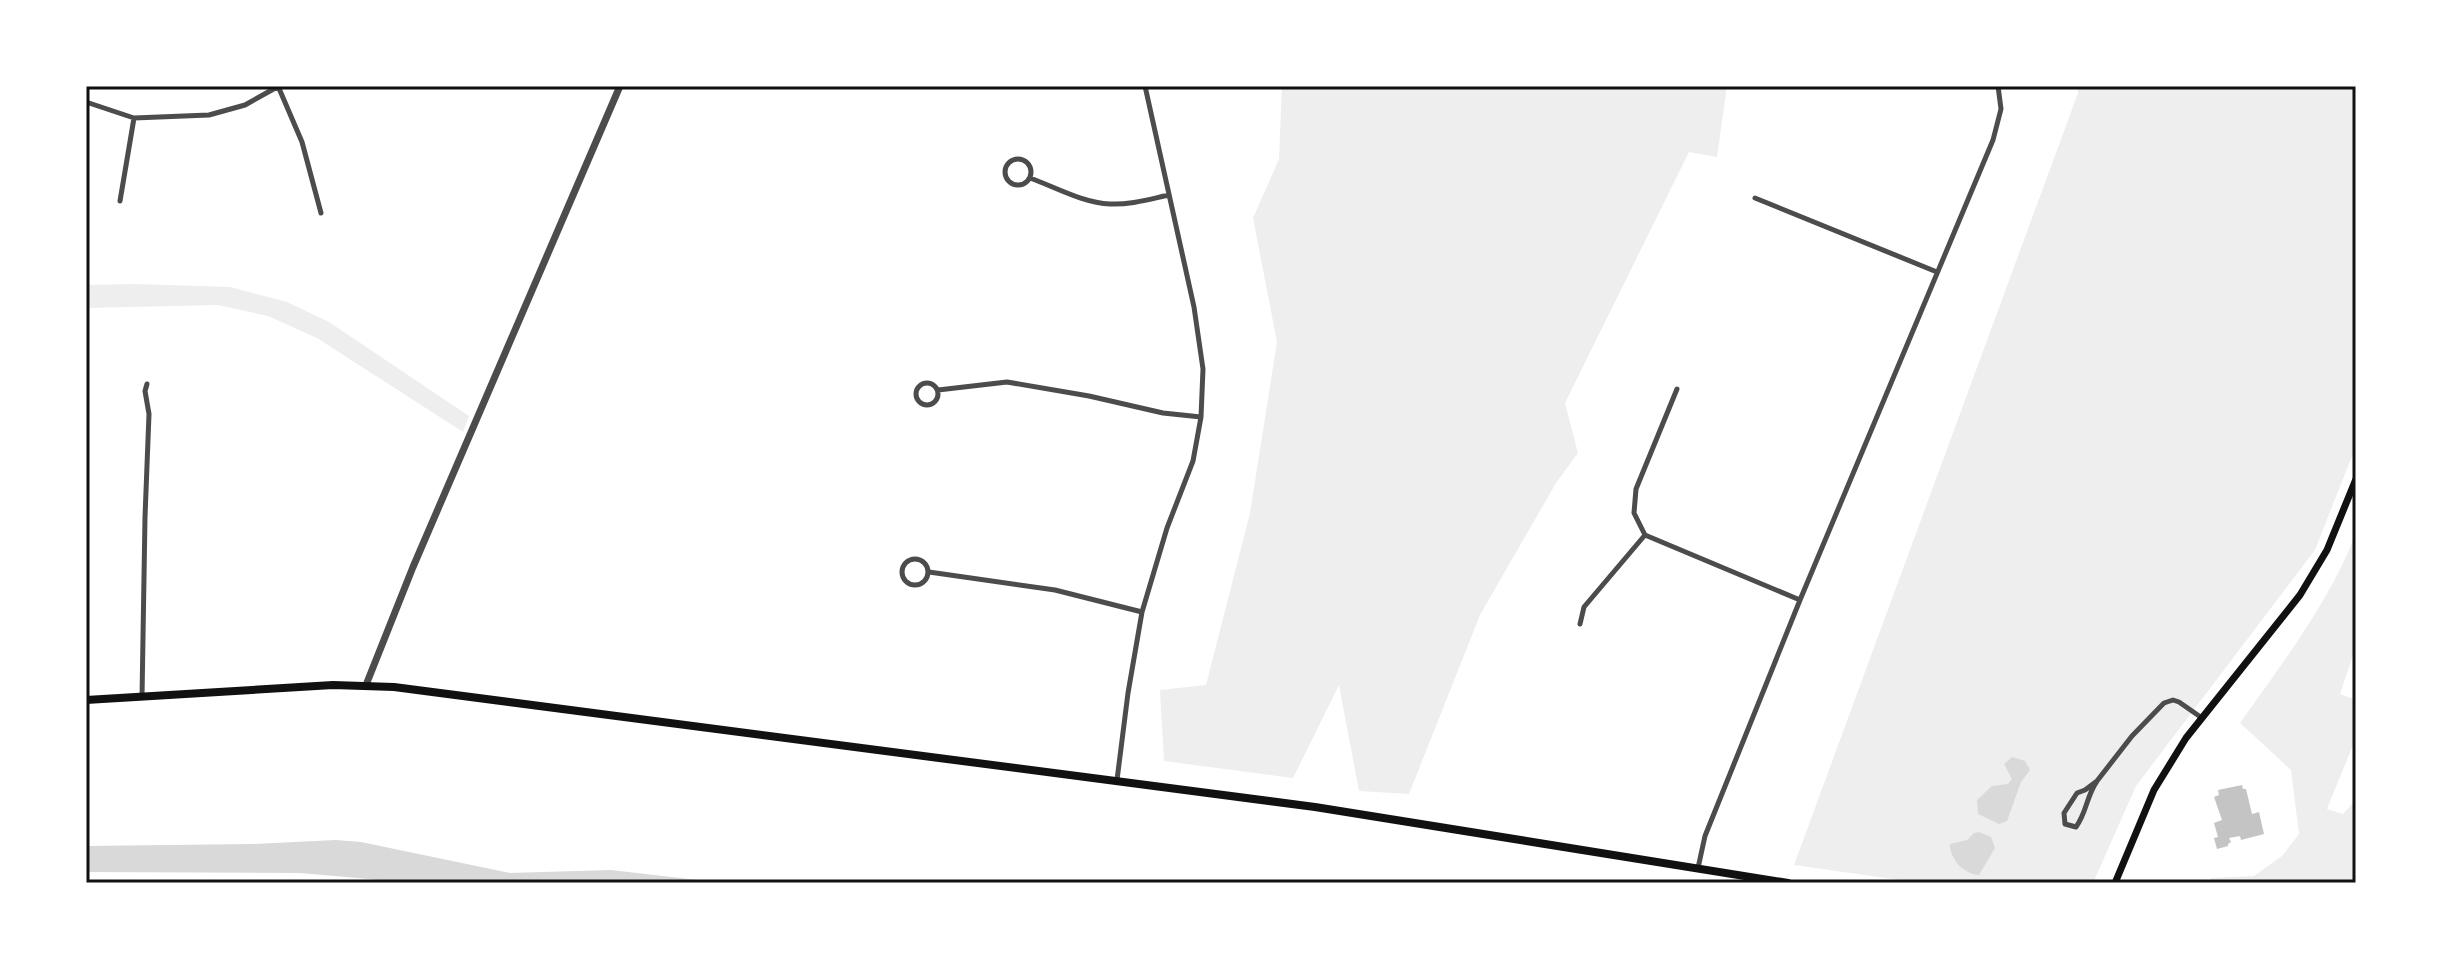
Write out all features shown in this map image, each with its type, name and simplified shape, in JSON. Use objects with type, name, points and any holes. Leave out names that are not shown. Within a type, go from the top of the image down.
[{"type":"main road","points":[[2115,883],[2154,790],[2186,738],[2300,595],[2327,550],[2356,479]]},
{"type":"main road","points":[[86,700],[238,689],[366,685],[1315,807],[1788,883]]},
{"type":"street","points":[[86,102],[134,118],[209,115],[245,105],[278,86],[302,142],[321,213]]},
{"type":"street","points":[[366,685],[413,567],[620,86]]},
{"type":"street","points":[[1117,780],[1142,612],[1167,528],[1193,461],[1201,417],[1203,369],[1145,86]]},
{"type":"street","points":[[1698,868],[1705,836],[1800,600],[1993,140],[2001,109],[1998,86]]},
{"type":"street","points":[[120,201],[134,118]]},
{"type":"street","points":[[1022,159],[1030,169],[1030,178],[1024,184],[1011,184],[1006,177],[1006,165],[1022,159]]},
{"type":"street","points":[[1030,178],[1109,204],[1169,195]]},
{"type":"street","points":[[1755,198],[1937,272]]},
{"type":"street","points":[[938,390],[1007,382],[1163,413],[1201,417]]},
{"type":"street","points":[[924,383],[934,385],[938,390],[938,398],[933,404],[925,405],[917,397],[917,390],[924,383]]},
{"type":"street","points":[[142,697],[149,414],[145,391],[147,384]]},
{"type":"street","points":[[1677,389],[1636,489],[1634,513],[1645,535],[1800,600]]},
{"type":"street","points":[[1580,624],[1584,607],[1645,535]]},
{"type":"street","points":[[918,559],[929,572],[926,580],[915,586],[907,583],[902,572],[905,563],[918,559]]},
{"type":"street","points":[[929,572],[1055,590],[1142,612]]},
{"type":"street","points":[[2097,781],[2077,793],[2064,813],[2065,824],[2076,827],[2083,817],[2088,794],[2097,781],[2132,736],[2167,700],[2179,702],[2202,718]]},
{"type":"shaded area","points":[[1282,86],[1727,86],[1717,157],[1689,152],[1565,403],[1578,453],[1556,483],[1480,615],[1409,794],[1359,791],[1339,685],[1293,778],[1164,761],[1160,690],[1206,685],[1250,513],[1277,342],[1253,218],[1279,159]]},
{"type":"shaded area","points":[[2077,86],[2356,86],[2356,446],[2315,550],[2136,786],[2093,883],[1921,883],[1794,865],[2078,93]]},
{"type":"shaded area","points":[[86,285],[230,287],[287,302],[329,322],[469,416],[463,432],[317,338],[268,316],[218,305],[86,308]]},
{"type":"shaded area","points":[[2356,533],[2356,646],[2340,694],[2356,700],[2355,740],[2327,809],[2343,814],[2356,800],[2356,883],[2208,883],[2211,878],[2254,876],[2282,856],[2299,834],[2291,770],[2240,723],[2319,608]]},
{"type":"shaded area","points":[[2012,757],[2025,761],[2030,770],[2021,782],[2007,821],[1999,824],[1978,814],[1977,800],[1992,786],[2008,784],[2012,779],[2004,764]]},
{"type":"shaded area","points":[[1979,832],[1991,837],[1995,848],[1979,875],[1959,865],[1952,855],[1950,844],[1967,840]]},
{"type":"shaded area","points":[[361,842],[510,873],[611,870],[723,883],[414,883],[300,873],[86,872],[86,846]]},
{"type":"building","points":[[2242,785],[2246,789],[2252,814],[2259,812],[2264,834],[2241,840],[2240,836],[2229,838],[2231,842],[2228,846],[2217,849],[2214,823],[2222,820],[2214,797],[2219,795],[2218,790]]}]
